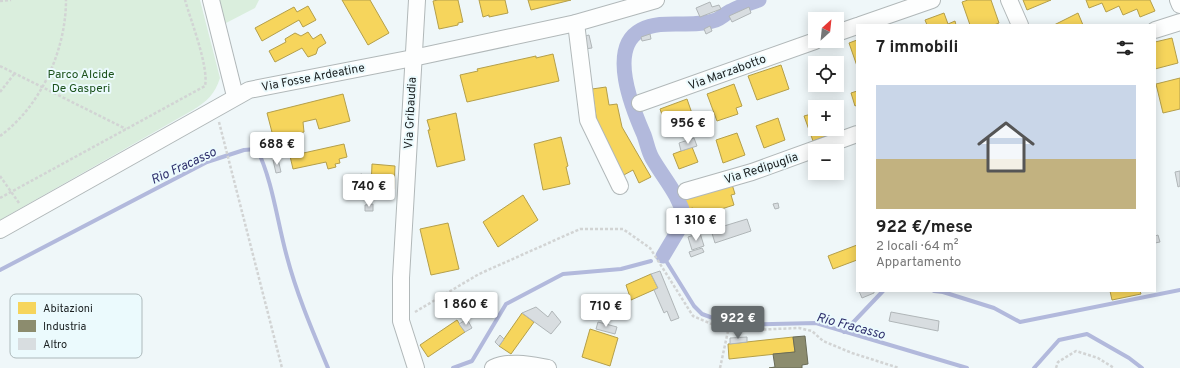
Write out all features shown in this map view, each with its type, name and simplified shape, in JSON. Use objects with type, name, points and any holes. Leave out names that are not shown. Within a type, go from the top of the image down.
[{"type":"street","points":[[211,0],[235,96]]},
{"type":"street","name":"Via Gribaudia","points":[[416,368],[401,321],[401,278],[417,0]]},
{"type":"street","name":"Via Fosse Ardeatine","points":[[0,230],[248,90],[276,83],[413,58],[576,23],[656,0]]},
{"type":"street","points":[[863,24],[932,0]]},
{"type":"street","points":[[1009,0],[1020,24]]},
{"type":"street","points":[[1178,0],[1180,5]]},
{"type":"street","points":[[1156,30],[1180,22]]},
{"type":"street","points":[[576,23],[588,120],[620,186]]},
{"type":"street","points":[[844,31],[856,26]]},
{"type":"street","name":"Via Marzabotto","points":[[640,103],[808,43]]},
{"type":"street","name":"Via Redipuglia","points":[[686,191],[752,172],[856,134]]},
{"type":"street","points":[[493,368],[499,365],[526,364],[548,368]]},
{"type":"path","points":[[0,1],[11,0]]},
{"type":"path","points":[[0,136],[26,112],[53,68],[66,21],[66,0]]},
{"type":"path","points":[[0,198],[205,86],[206,79],[204,66],[185,0]]},
{"type":"path","points":[[0,66],[126,129]]},
{"type":"path","points":[[0,92],[15,73]]},
{"type":"path","points":[[220,124],[282,368]]},
{"type":"path","points":[[0,176],[28,215]]},
{"type":"path","points":[[401,321],[479,274],[580,228],[623,229],[650,248],[693,316],[728,331],[799,328],[812,332],[823,341],[852,353],[900,368]]},
{"type":"path","points":[[720,368],[728,331]]},
{"type":"path","points":[[1056,368],[1058,362],[1076,351],[1098,358],[1114,368]]},
{"type":"green space","name":"Parco Alcide De Gasperi","points":[[0,0],[200,0],[220,78],[218,84],[210,97],[193,110],[0,220]]},
{"type":"green space","points":[[216,0],[259,0],[255,8],[226,23],[219,11]]},
{"type":"building: Abitazioni","points":[[342,0],[370,0],[389,33],[368,45]]},
{"type":"building: Abitazioni","points":[[458,0],[463,22],[458,23],[458,25],[439,29],[433,1]]},
{"type":"building: Abitazioni","points":[[479,0],[505,0],[508,13],[483,17]]},
{"type":"building: Abitazioni","points":[[528,0],[571,0],[531,10]]},
{"type":"building: Abitazioni","points":[[968,0],[991,0],[999,23],[970,24],[962,2]]},
{"type":"building: Abitazioni","points":[[1023,0],[1051,0],[1027,10]]},
{"type":"building: Abitazioni","points":[[1086,0],[1150,0],[1155,11],[1140,17],[1137,9],[1123,15],[1119,6],[1106,12],[1102,3],[1089,8]]},
{"type":"building: Abitazioni","points":[[308,6],[316,20],[303,27],[299,20],[262,41],[255,28],[294,7],[297,12]]},
{"type":"building: Abitazioni","points":[[944,13],[948,24],[927,24],[925,20]]},
{"type":"building: Abitazioni","points":[[1078,13],[1083,24],[1056,24]]},
{"type":"building: Abitazioni","points":[[955,21],[956,24],[948,24]]},
{"type":"building: Abitazioni","points":[[308,32],[313,39],[321,34],[326,43],[318,48],[316,54],[308,57],[302,48],[275,62],[269,51],[286,42],[285,39],[295,33],[301,36]]},
{"type":"building: Abitazioni","points":[[1172,38],[1178,63],[1156,69],[1156,42]]},
{"type":"building: Abitazioni","points":[[856,40],[856,63],[849,43]]},
{"type":"building: Abitazioni","points":[[553,54],[559,81],[467,102],[460,75],[478,71],[477,69],[536,56],[536,58]]},
{"type":"building: Abitazioni","points":[[781,65],[789,89],[757,100],[748,76]]},
{"type":"building: Abitazioni","points":[[1180,78],[1180,109],[1163,113],[1156,84]]},
{"type":"building: Abitazioni","points":[[734,84],[742,106],[736,108],[738,114],[717,121],[707,94]]},
{"type":"building: Abitazioni","points":[[606,87],[609,105],[617,104],[622,127],[651,177],[639,183],[633,170],[622,176],[597,124],[592,89]]},
{"type":"building: Abitazioni","points":[[856,91],[855,106],[851,93]]},
{"type":"building: Abitazioni","points":[[343,94],[350,121],[319,129],[316,119],[303,122],[304,132],[274,140],[267,113]]},
{"type":"building: Abitazioni","points":[[687,99],[695,122],[668,131],[660,109]]},
{"type":"building: Abitazioni","points":[[456,113],[465,160],[437,167],[427,120]]},
{"type":"building: Abitazioni","points":[[808,115],[808,127],[804,116]]},
{"type":"building: Abitazioni","points":[[778,118],[785,140],[764,148],[756,126]]},
{"type":"building: Abitazioni","points":[[737,133],[745,155],[723,163],[716,140]]},
{"type":"building: Abitazioni","points":[[811,136],[828,136],[813,141]]},
{"type":"building: Abitazioni","points":[[561,137],[568,166],[566,167],[570,184],[543,190],[534,144]]},
{"type":"building: Abitazioni","points":[[344,144],[347,157],[339,159],[340,163],[335,164],[336,167],[328,169],[326,162],[293,169],[290,156]]},
{"type":"building: Abitazioni","points":[[692,147],[698,162],[679,169],[673,154]]},
{"type":"building: Abitazioni","points":[[372,164],[395,166],[394,189],[371,188]]},
{"type":"building: Abitazioni","points":[[731,181],[735,194],[731,195],[734,205],[696,217],[693,208],[688,209],[684,196]]},
{"type":"building: Abitazioni","points":[[523,195],[538,220],[498,247],[483,222]]},
{"type":"building: Abitazioni","points":[[448,223],[459,269],[431,275],[420,229]]},
{"type":"building: Abitazioni","points":[[856,245],[856,260],[833,269],[828,256]]},
{"type":"building: Abitazioni","points":[[651,274],[658,288],[631,300],[626,285]]},
{"type":"building: Abitazioni","points":[[1110,292],[1140,292],[1141,294],[1112,300]]},
{"type":"building: Abitazioni","points":[[522,313],[534,322],[511,354],[499,346]]},
{"type":"building: Abitazioni","points":[[457,320],[465,332],[428,357],[420,345]]},
{"type":"building: Abitazioni","points":[[590,329],[618,338],[610,366],[582,357]]},
{"type":"building: Abitazioni","points":[[793,337],[795,352],[729,359],[728,344]]},
{"type":"building: Industria","points":[[805,336],[808,364],[802,365],[802,368],[769,368],[775,367],[773,354],[795,352],[793,337]]},
{"type":"building: Altro","points":[[710,2],[712,7],[719,5],[721,9],[700,17],[696,8]]},
{"type":"building: Altro","points":[[749,7],[751,13],[732,22],[729,16]]},
{"type":"building: Altro","points":[[710,26],[712,31],[706,34],[704,29]]},
{"type":"building: Altro","points":[[650,34],[651,39],[642,41],[641,37]]},
{"type":"building: Altro","points":[[589,35],[592,48],[584,49],[581,37]]},
{"type":"building: Altro","points":[[694,138],[697,146],[681,151],[679,143]]},
{"type":"building: Altro","points":[[278,159],[281,172],[276,173],[273,160]]},
{"type":"building: Altro","points":[[1180,171],[1180,186],[1178,187],[1175,172]]},
{"type":"building: Altro","points":[[362,174],[363,192],[359,192],[358,175]]},
{"type":"building: Altro","points":[[778,203],[779,208],[775,209],[773,204]]},
{"type":"building: Altro","points":[[373,204],[373,211],[365,211],[365,205]]},
{"type":"building: Altro","points":[[747,219],[751,231],[715,243],[711,230]]},
{"type":"building: Altro","points":[[700,233],[704,246],[692,250],[688,237]]},
{"type":"building: Altro","points":[[1158,235],[1160,242],[1156,243],[1156,236]]},
{"type":"building: Altro","points":[[702,248],[704,252],[691,257],[689,252]]},
{"type":"building: Altro","points":[[660,271],[679,318],[671,321],[667,311],[664,313],[654,290],[658,288],[651,274]]},
{"type":"building: Altro","points":[[859,292],[874,292],[874,293],[862,298]]},
{"type":"building: Altro","points":[[536,307],[548,317],[552,311],[561,322],[551,334],[522,313]]},
{"type":"building: Altro","points":[[891,312],[939,321],[938,331],[889,321]]},
{"type":"building: Altro","points":[[467,319],[472,328],[465,332],[459,324]]},
{"type":"building: Altro","points":[[598,322],[617,327],[615,334],[596,329]]},
{"type":"building: Altro","points":[[500,335],[504,339],[499,346],[495,342]]},
{"type":"building: Altro","points":[[747,337],[747,342],[730,344],[730,338]]},
{"type":"waterway","points":[[663,256],[685,219],[675,194],[651,155],[634,111],[629,96],[624,65],[626,50],[631,39],[641,30],[650,26],[707,23],[759,0]]},
{"type":"waterway","name":"Rio Fracasso","points":[[0,270],[207,162],[244,150],[257,149],[271,188],[283,243],[291,271],[328,368]]},
{"type":"waterway","name":"Rio Fracasso","points":[[663,256],[694,306],[702,314],[732,325],[816,323],[967,368]]},
{"type":"waterway","points":[[453,368],[472,361],[506,304],[563,274],[621,269],[651,261]]},
{"type":"waterway","points":[[943,292],[994,308],[1020,322],[1180,290]]},
{"type":"waterway","points":[[844,332],[882,292]]},
{"type":"waterway","name":"Rio Fracasso","points":[[1034,368],[1059,340],[1087,334],[1129,358],[1142,368]]}]
